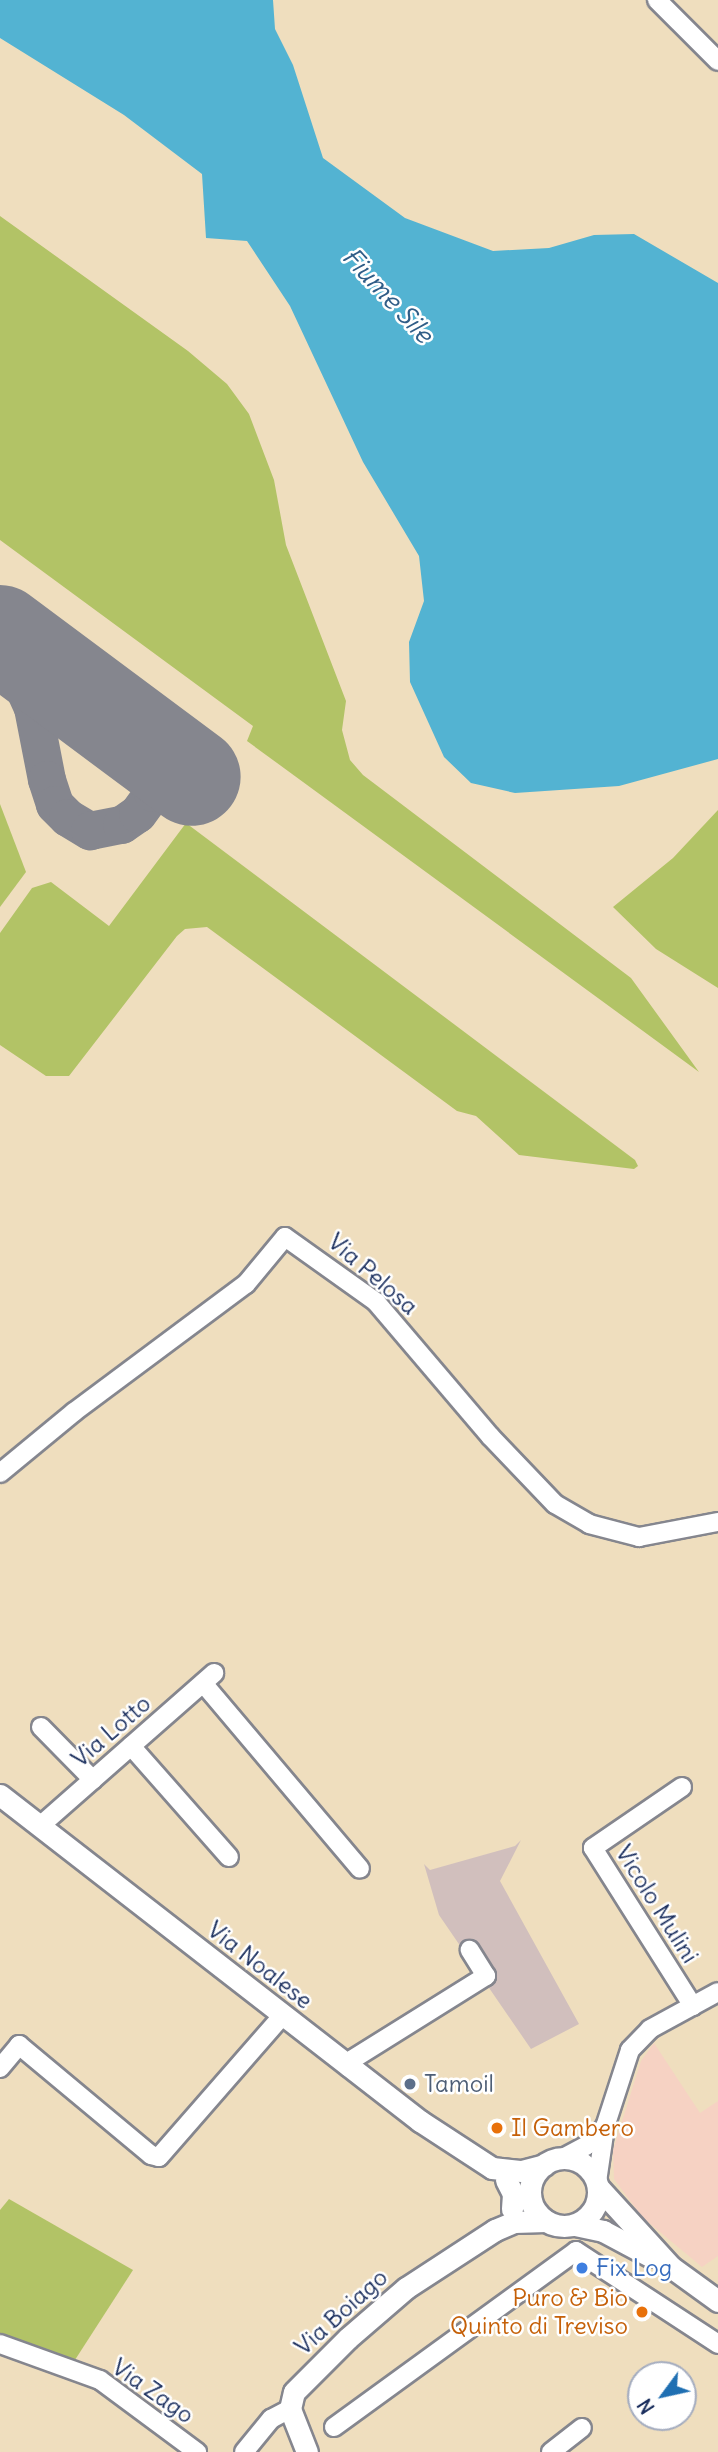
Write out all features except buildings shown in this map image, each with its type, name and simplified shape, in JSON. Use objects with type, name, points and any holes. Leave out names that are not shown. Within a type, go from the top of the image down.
[{"type":"main road","name":"Via Noalese","points":[[0,1795],[348,2067],[530,2193]]},
{"type":"main road","points":[[553,2162],[535,2174],[530,2193],[535,2210],[546,2221],[603,2231],[671,2267],[718,2301]]},
{"type":"main road","points":[[512,2210],[513,2194],[499,2174],[553,2162],[580,2162],[671,2267]]},
{"type":"main road","points":[[575,2225],[594,2210],[597,2184]]},
{"type":"main road","name":"Via Boiago","points":[[495,2230],[530,2193]]},
{"type":"main road","name":"Via Boiago","points":[[290,2409],[294,2392],[372,2315],[495,2230],[514,2222],[546,2221]]},
{"type":"main road","points":[[290,2409],[307,2452]]},
{"type":"street","points":[[657,0],[718,61]]},
{"type":"street","name":"Via Pelosa","points":[[0,1473],[74,1412],[246,1284],[285,1237],[376,1302],[490,1436],[555,1504],[589,1524],[639,1536],[718,1522]]},
{"type":"street","name":"Via Lotto","points":[[40,1826],[208,1678],[360,1869]]},
{"type":"street","points":[[41,1727],[93,1780]]},
{"type":"street","points":[[131,1746],[229,1857]]},
{"type":"street","name":"Vicolo Mulini","points":[[682,1787],[593,1847],[693,2006]]},
{"type":"street","points":[[348,2067],[353,2059],[486,1976],[470,1950]]},
{"type":"street","points":[[597,2184],[605,2127],[634,2045],[650,2029],[718,1992]]},
{"type":"street","points":[[0,2068],[19,2045],[151,2155],[159,2157],[282,2016]]},
{"type":"street","points":[[553,2162],[586,2146],[605,2127]]},
{"type":"street","points":[[334,2427],[576,2252],[718,2344]]},
{"type":"street","name":"Via Zago","points":[[0,2344],[108,2385],[197,2452]]},
{"type":"street","name":"Via Boiago","points":[[244,2452],[271,2419],[290,2409]]},
{"type":"street","points":[[551,2452],[582,2428]]},
{"type":"shaded area","points":[[521,1840],[500,1881],[579,2024],[531,2049],[439,1915],[424,1864],[430,1870],[515,1846]]},
{"type":"shaded area","points":[[654,2043],[700,2113],[718,2101],[718,2256],[702,2267],[642,2217],[614,2179],[613,2150],[641,2061]]},
{"type":"green space","points":[[0,216],[188,351],[227,384],[249,414],[274,480],[286,545],[346,701],[342,730],[350,760],[363,775],[631,978],[699,1072],[247,741],[253,726],[0,540]]},
{"type":"green space","points":[[0,804],[26,872],[0,907]]},
{"type":"green space","points":[[718,810],[718,988],[656,949],[613,907],[673,858]]},
{"type":"green space","points":[[186,823],[635,1160],[638,1166],[634,1169],[519,1155],[476,1116],[457,1111],[207,927],[185,929],[177,936],[69,1076],[46,1076],[0,1045],[0,933],[32,888],[51,882],[109,926]]},
{"type":"green space","points":[[9,2199],[133,2270],[73,2363],[0,2337],[0,2210]]},
{"type":"water","name":"Fiume Sile","points":[[0,0],[273,0],[275,29],[293,65],[323,158],[405,218],[493,251],[549,248],[594,235],[634,234],[718,283],[718,759],[619,786],[515,793],[471,783],[444,757],[410,682],[409,642],[424,601],[419,556],[363,462],[290,306],[247,241],[206,238],[202,174],[124,115],[0,38]]},
{"type":"taxiway","points":[[0,649],[14,666],[33,708],[47,780],[55,805],[68,818],[90,831],[122,825],[138,814],[153,793],[151,755],[137,736]]},
{"type":"runway","points":[[0,634],[192,777]]},
{"type":"place","name":"Tamoil","points":[[410,2084]]},
{"type":"place","name":"Il Gambero","points":[[497,2128]]},
{"type":"place","name":"Fix Log","points":[[582,2268]]},
{"type":"place","name":"Puro & Bio Quinto di Treviso","points":[[642,2312]]}]
